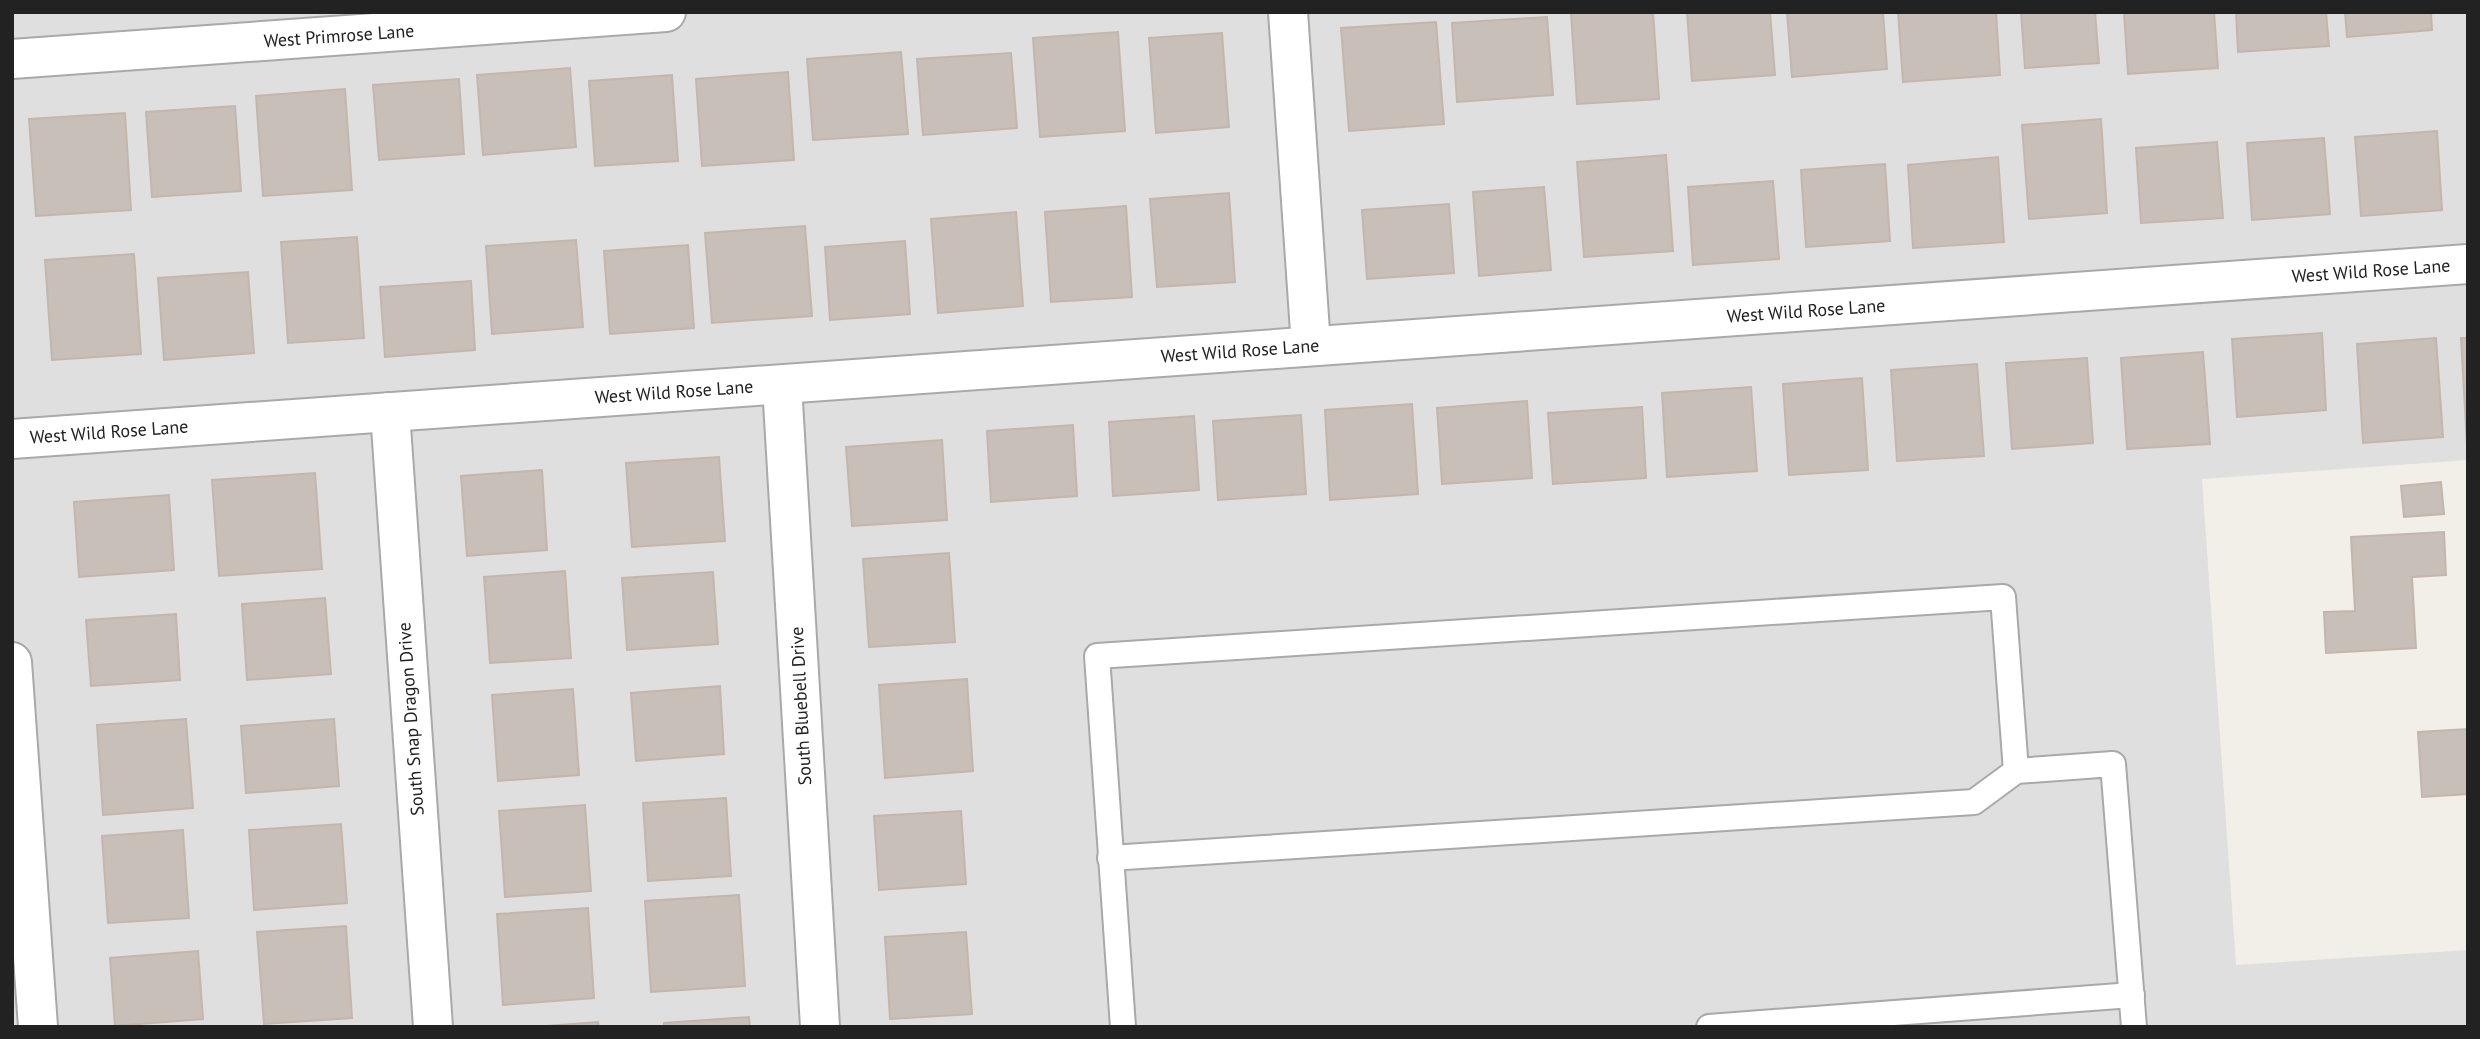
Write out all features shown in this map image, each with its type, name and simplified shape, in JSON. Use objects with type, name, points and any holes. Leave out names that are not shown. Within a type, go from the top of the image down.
[{"type":"street","name":"West Primrose Lane","points":[[12,59],[436,20],[666,12]]},
{"type":"street","points":[[1288,12],[1311,346]]},
{"type":"street","name":"West Wild Rose Lane","points":[[12,439],[2468,264]]},
{"type":"street","name":"South Bluebell Drive","points":[[782,384],[820,1027]]},
{"type":"street","name":"South Snap Dragon Drive","points":[[390,412],[432,1027]]},
{"type":"street","points":[[12,662],[38,1027]]},
{"type":"lane","points":[[1124,1027],[1097,656],[2003,597],[2016,771]]},
{"type":"lane","points":[[1110,858],[1974,802],[2016,771],[2113,764],[2134,1027]]},
{"type":"lane","points":[[1709,1027],[1859,1021],[2132,995]]},
{"type":"shaded area","points":[[12,12],[2468,12],[2468,460],[2202,479],[2236,965],[2468,950],[2468,1027],[12,1027]]},
{"type":"building","points":[[1653,12],[1659,99],[1577,104],[1571,13]]},
{"type":"building","points":[[1687,12],[1770,12],[1775,75],[1692,81]]},
{"type":"building","points":[[1787,12],[1883,12],[1887,69],[1792,77]]},
{"type":"building","points":[[1898,12],[1996,12],[2000,75],[1903,82]]},
{"type":"building","points":[[2021,12],[2095,12],[2099,63],[2025,68]]},
{"type":"building","points":[[2124,12],[2214,12],[2218,68],[2128,74]]},
{"type":"building","points":[[2236,12],[2326,12],[2329,46],[2238,52]]},
{"type":"building","points":[[2345,12],[2431,12],[2432,30],[2347,37]]},
{"type":"building","points":[[1547,17],[1553,95],[1457,102],[1452,23]]},
{"type":"building","points":[[1436,22],[1444,124],[1349,131],[1341,28]]},
{"type":"building","points":[[1118,32],[1125,131],[1040,137],[1033,38]]},
{"type":"building","points":[[1222,33],[1229,127],[1156,133],[1149,38]]},
{"type":"building","points":[[901,52],[908,134],[813,140],[807,59]]},
{"type":"building","points":[[1011,53],[1017,128],[923,135],[917,59]]},
{"type":"building","points":[[570,68],[576,147],[483,155],[477,75]]},
{"type":"building","points":[[788,72],[794,160],[702,166],[696,79]]},
{"type":"building","points":[[672,75],[678,161],[595,166],[589,81]]},
{"type":"building","points":[[459,79],[464,154],[379,160],[373,85]]},
{"type":"building","points":[[345,89],[352,190],[263,196],[256,96]]},
{"type":"building","points":[[235,106],[241,191],[152,197],[146,112]]},
{"type":"building","points":[[125,113],[131,210],[36,216],[29,119]]},
{"type":"building","points":[[2101,119],[2107,213],[2029,219],[2022,125]]},
{"type":"building","points":[[2437,131],[2442,210],[2361,216],[2355,137]]},
{"type":"building","points":[[2324,138],[2330,214],[2252,220],[2247,143]]},
{"type":"building","points":[[2217,142],[2223,218],[2141,223],[2136,148]]},
{"type":"building","points":[[1666,155],[1673,251],[1584,257],[1577,162]]},
{"type":"building","points":[[1998,157],[2004,242],[1913,248],[1908,165]]},
{"type":"building","points":[[1885,164],[1890,241],[1806,247],[1801,170]]},
{"type":"building","points":[[1773,181],[1779,259],[1693,265],[1688,187]]},
{"type":"building","points":[[1544,187],[1551,270],[1479,276],[1473,192]]},
{"type":"building","points":[[1229,193],[1235,282],[1157,287],[1150,199]]},
{"type":"building","points":[[1449,204],[1454,273],[1367,279],[1362,210]]},
{"type":"building","points":[[1126,206],[1132,297],[1051,302],[1045,212]]},
{"type":"building","points":[[1016,212],[1023,306],[938,313],[931,219]]},
{"type":"building","points":[[805,226],[812,316],[712,323],[705,233]]},
{"type":"building","points":[[357,237],[364,338],[288,343],[281,242]]},
{"type":"building","points":[[576,240],[583,327],[492,334],[486,246]]},
{"type":"building","points":[[905,241],[910,314],[830,320],[825,247]]},
{"type":"building","points":[[688,245],[694,328],[610,334],[604,251]]},
{"type":"building","points":[[134,254],[141,354],[52,360],[45,260]]},
{"type":"building","points":[[248,272],[254,353],[164,360],[158,278]]},
{"type":"building","points":[[471,281],[475,350],[385,357],[380,287]]},
{"type":"building","points":[[2322,333],[2326,410],[2237,417],[2232,339]]},
{"type":"building","points":[[2436,338],[2443,437],[2363,443],[2357,344]]},
{"type":"building","points":[[2461,338],[2468,338],[2467,445]]},
{"type":"building","points":[[2203,352],[2210,444],[2127,449],[2121,358]]},
{"type":"building","points":[[2087,358],[2093,443],[2012,449],[2006,363]]},
{"type":"building","points":[[1977,364],[1984,456],[1897,461],[1891,370]]},
{"type":"building","points":[[1862,378],[1868,470],[1789,475],[1783,384]]},
{"type":"building","points":[[1751,387],[1757,471],[1667,477],[1662,393]]},
{"type":"building","points":[[1527,401],[1532,478],[1442,484],[1437,408]]},
{"type":"building","points":[[1412,404],[1418,494],[1330,500],[1325,410]]},
{"type":"building","points":[[1642,407],[1646,478],[1553,484],[1548,413]]},
{"type":"building","points":[[1301,415],[1306,494],[1218,500],[1213,421]]},
{"type":"building","points":[[1194,416],[1199,490],[1113,496],[1109,422]]},
{"type":"building","points":[[1073,425],[1077,496],[991,502],[987,431]]},
{"type":"building","points":[[942,440],[947,520],[852,526],[846,447]]},
{"type":"building","points":[[719,457],[725,541],[632,547],[626,463]]},
{"type":"building","points":[[542,470],[547,550],[467,556],[461,476]]},
{"type":"building","points":[[315,473],[322,569],[219,576],[212,480]]},
{"type":"building","points":[[2441,482],[2444,514],[2404,517],[2401,486]]},
{"type":"building","points":[[169,495],[174,570],[79,577],[74,502]]},
{"type":"building","points":[[2444,532],[2446,575],[2412,577],[2416,648],[2326,653],[2324,612],[2355,611],[2351,537]]},
{"type":"building","points":[[949,553],[955,642],[869,647],[863,559]]},
{"type":"building","points":[[565,571],[571,658],[490,663],[484,577]]},
{"type":"building","points":[[713,572],[718,644],[627,650],[622,578]]},
{"type":"building","points":[[325,598],[331,674],[247,680],[242,604]]},
{"type":"building","points":[[176,614],[180,680],[91,686],[86,620]]},
{"type":"building","points":[[967,679],[973,771],[885,778],[879,685]]},
{"type":"building","points":[[720,686],[724,754],[636,761],[631,693]]},
{"type":"building","points":[[573,689],[579,775],[498,781],[492,695]]},
{"type":"building","points":[[186,719],[193,808],[103,815],[97,725]]},
{"type":"building","points":[[334,719],[339,786],[246,793],[241,726]]},
{"type":"building","points":[[2468,729],[2468,794],[2422,797],[2418,732]]},
{"type":"building","points":[[726,798],[731,876],[648,881],[643,803]]},
{"type":"building","points":[[585,805],[591,891],[505,897],[499,811]]},
{"type":"building","points":[[961,811],[966,884],[879,890],[874,816]]},
{"type":"building","points":[[341,824],[347,903],[254,910],[249,830]]},
{"type":"building","points":[[183,830],[189,918],[108,923],[102,836]]},
{"type":"building","points":[[739,895],[745,986],[651,992],[645,901]]},
{"type":"building","points":[[588,908],[594,998],[503,1005],[497,914]]},
{"type":"building","points":[[346,926],[352,1018],[264,1024],[257,932]]},
{"type":"building","points":[[966,932],[972,1014],[890,1019],[885,937]]},
{"type":"building","points":[[198,951],[203,1019],[115,1026],[110,958]]},
{"type":"building","points":[[749,1017],[750,1027],[664,1027],[664,1023]]},
{"type":"building","points":[[598,1022],[599,1027],[533,1027]]}]
